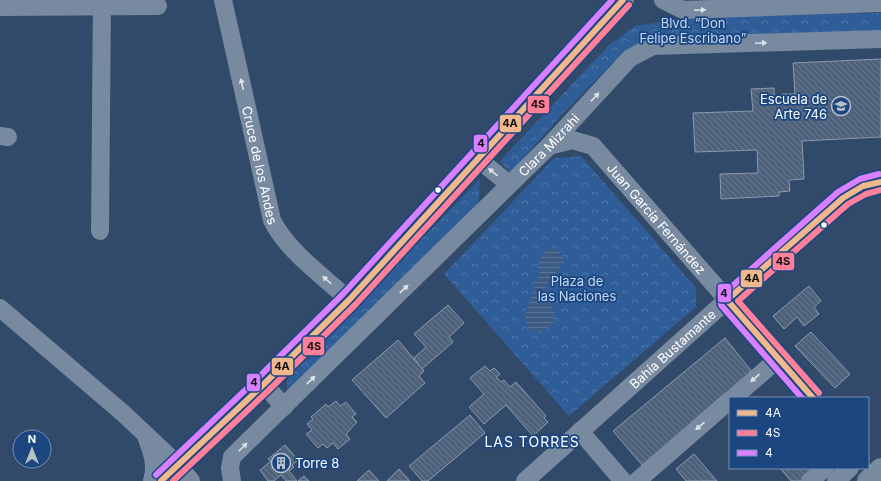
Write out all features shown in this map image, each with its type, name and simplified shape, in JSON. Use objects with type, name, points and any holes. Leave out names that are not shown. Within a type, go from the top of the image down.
[{"type":"highway","points":[[161,481],[185,473],[264,384],[349,300],[623,0]]},
{"type":"highway","points":[[868,481],[881,469]]},
{"type":"street","name":"Cruce de los Andes","points":[[223,0],[272,220],[278,234],[349,300]]},
{"type":"street","points":[[663,0],[683,10],[881,3]]},
{"type":"street","points":[[0,7],[102,3],[158,6]]},
{"type":"street","points":[[100,231],[102,3]]},
{"type":"street","name":"Clara Mizrahi","points":[[232,481],[230,468],[232,457],[549,146],[630,58],[653,46],[881,40]]},
{"type":"street","name":"Juan García Fernández","points":[[549,146],[572,140],[593,146],[812,397]]},
{"type":"street","points":[[478,159],[509,184]]},
{"type":"street","name":"Bahía Bustamante","points":[[525,481],[843,198],[863,186],[881,182]]},
{"type":"street","points":[[0,308],[145,434],[185,473]]},
{"type":"street","points":[[734,397],[778,359]]},
{"type":"street","points":[[264,384],[284,407]]},
{"type":"street","points":[[637,481],[729,401]]},
{"type":"street","points":[[580,431],[623,481]]},
{"type":"street","points":[[145,434],[154,458],[154,474],[152,481]]},
{"type":"street","points":[[810,481],[824,469]]},
{"type":"street","points":[[836,481],[849,469]]},
{"type":"green space","name":"Blvd. “Don Felipe Escribano”","points":[[881,13],[881,39],[647,46],[615,61],[566,110],[510,173],[500,161],[608,46],[635,26],[692,17]]},
{"type":"green space","name":"Plaza de las Naciones","points":[[581,156],[696,288],[696,307],[569,416],[444,274],[554,158]]},
{"type":"green space","points":[[480,179],[479,197],[476,210],[309,379],[287,389],[287,373],[345,317]]},
{"type":"shaded area","points":[[551,248],[560,252],[564,262],[546,285],[546,293],[555,312],[553,323],[541,333],[528,329],[525,314],[539,274],[539,263],[546,250]]},
{"type":"building","points":[[881,59],[881,137],[802,141],[804,179],[789,180],[790,191],[779,192],[779,196],[721,199],[720,174],[758,173],[757,150],[695,152],[693,113],[753,111],[751,89],[774,88],[774,101],[782,101],[782,94],[795,94],[793,63]]},
{"type":"building","points":[[809,286],[821,301],[814,307],[819,314],[804,326],[797,317],[784,329],[773,316]]},
{"type":"building","points":[[448,305],[464,323],[449,337],[453,342],[422,369],[414,358],[426,347],[414,334]]},
{"type":"building","points":[[811,332],[850,374],[835,388],[795,346]]},
{"type":"building","points":[[725,338],[753,373],[642,465],[613,431]]},
{"type":"building","points":[[398,340],[424,371],[419,376],[425,383],[386,418],[352,380]]},
{"type":"building","points":[[485,366],[490,371],[494,368],[500,374],[496,377],[501,382],[504,380],[510,387],[516,382],[546,416],[544,418],[548,422],[533,436],[506,405],[484,424],[469,407],[484,394],[470,378]]},
{"type":"building","points":[[336,401],[340,406],[346,402],[356,414],[352,417],[357,422],[346,434],[350,439],[338,449],[333,443],[327,448],[323,444],[318,448],[306,434],[312,430],[307,424],[313,419],[311,417],[326,404],[328,407]]},
{"type":"building","points":[[470,415],[485,433],[428,481],[422,481],[409,466]]},
{"type":"building","name":"Torre 8","points":[[285,445],[298,460],[292,465],[294,467],[289,471],[297,481],[286,481],[281,475],[274,481],[268,481],[260,470],[271,461],[268,459]]},
{"type":"building","points":[[694,454],[717,481],[686,481],[676,469]]},
{"type":"building","points":[[399,469],[410,481],[387,481]]},
{"type":"building","points":[[781,469],[814,470],[801,481],[791,481]]},
{"type":"building","points":[[369,470],[379,481],[357,481]]},
{"type":"building","name":"Torre 8","points":[[304,476],[309,481],[298,481]]},
{"type":"transit line","name":"4","points":[[156,475],[258,378],[343,294],[612,0]]},
{"type":"transit line","name":"4A","points":[[161,481],[264,384],[349,300],[623,0]]},
{"type":"transit line","name":"4S","points":[[173,481],[269,390],[355,305],[629,5]]},
{"type":"transit line","name":"4","points":[[801,397],[721,305],[720,297],[838,192],[860,179],[879,174]]},
{"type":"transit line","name":"4A","points":[[812,397],[727,300],[843,198],[863,186],[881,182]]},
{"type":"transit line","name":"4S","points":[[819,393],[738,301],[848,204],[866,194],[881,190]]},
{"type":"place","name":"Escuela de Arte 746","points":[[841,106]]},
{"type":"place","name":"Torre 8","points":[[281,463]]},
{"type":"district","name":"LAS TORRES","points":[[532,442]]}]
